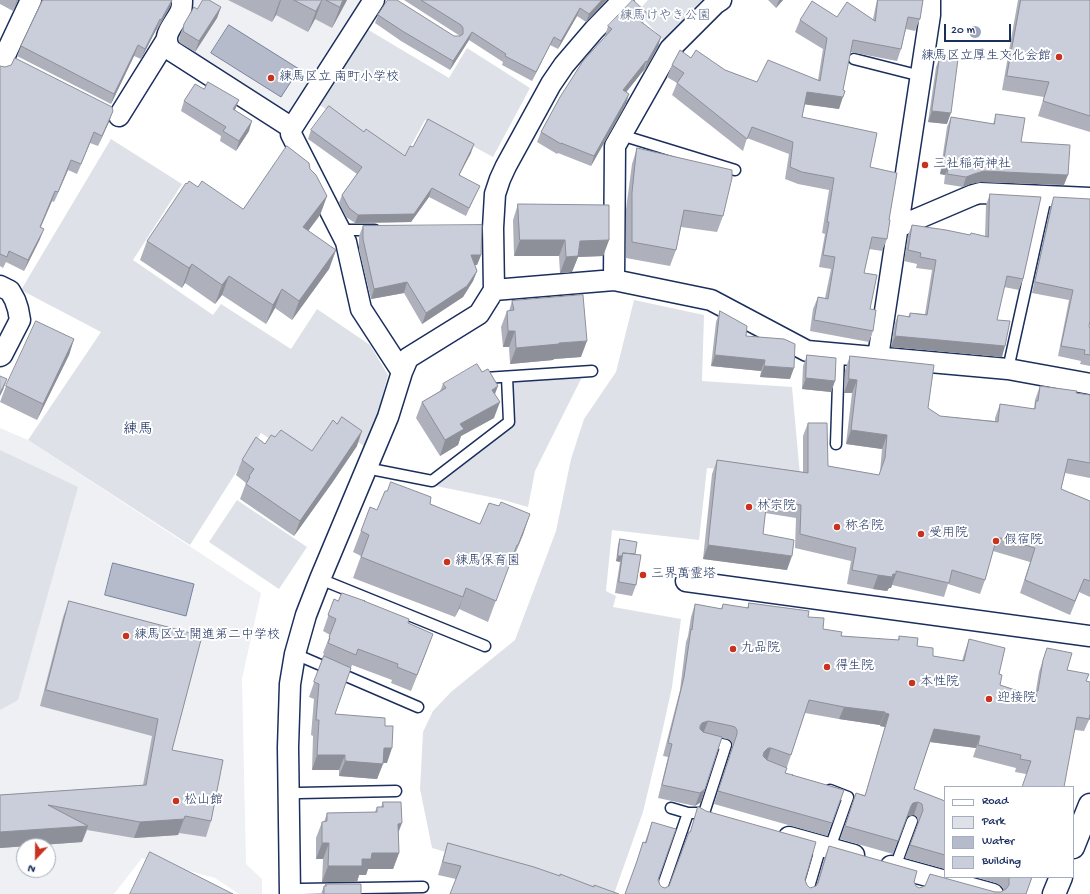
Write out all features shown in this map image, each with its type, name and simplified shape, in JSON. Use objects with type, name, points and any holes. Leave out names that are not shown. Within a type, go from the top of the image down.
[{"type":"street","points":[[5,61],[31,0]]},
{"type":"street","points":[[182,0],[181,10],[168,33],[167,39],[169,47],[172,51],[292,128]]},
{"type":"street","points":[[374,0],[292,128],[291,134],[346,242],[361,309],[402,372]]},
{"type":"street","points":[[290,892],[288,747],[290,684],[295,654],[306,615],[388,417],[408,358],[479,314],[494,290],[494,228],[496,194],[500,179],[551,84],[564,65],[594,30],[623,0]]},
{"type":"street","points":[[614,280],[615,146],[670,48],[721,0]]},
{"type":"street","points":[[878,357],[930,15],[930,0]]},
{"type":"street","points":[[116,114],[167,39]]},
{"type":"street","points":[[898,227],[980,193],[1090,198]]},
{"type":"street","points":[[494,290],[614,280],[711,300],[807,351],[1008,370],[1090,384]]},
{"type":"street","points":[[0,286],[10,291],[15,300],[20,320],[2,355],[0,356]]},
{"type":"street","points":[[686,581],[1090,636]]},
{"type":"street","points":[[1074,845],[1090,805]]},
{"type":"street","points":[[769,831],[895,867],[921,878],[993,894]]},
{"type":"street","points":[[1054,894],[1061,878]]},
{"type":"lane","points":[[854,59],[921,76]]},
{"type":"lane","points":[[621,134],[735,170]]},
{"type":"lane","points":[[1008,370],[1046,197]]},
{"type":"lane","points":[[341,230],[386,229]]},
{"type":"lane","points":[[836,444],[839,354]]},
{"type":"lane","points":[[485,378],[592,371]]},
{"type":"lane","points":[[376,470],[432,481],[509,422],[507,376]]},
{"type":"lane","points":[[320,579],[486,646]]},
{"type":"lane","points":[[295,654],[418,707]]},
{"type":"lane","points":[[660,894],[703,814],[726,745],[702,740]]},
{"type":"lane","points":[[807,894],[825,847],[848,797],[820,787]]},
{"type":"lane","points":[[288,795],[299,793],[396,791]]},
{"type":"lane","points":[[671,808],[703,814]]},
{"type":"lane","points":[[895,867],[912,821]]},
{"type":"lane","points":[[290,892],[301,889],[423,887]]},
{"type":"shaded area","name":"練馬区立 南町小学校","points":[[192,0],[364,0],[295,112],[283,115],[177,45],[174,33]]},
{"type":"shaded area","name":"練馬区立 開進第二中学校","points":[[0,428],[28,440],[261,593],[242,679],[246,864],[262,879],[262,894],[239,894],[215,878],[142,858],[114,894],[0,894]]},
{"type":"green space","name":"練馬けやき公園","points":[[648,0],[710,0],[665,42],[637,12]]},
{"type":"green space","points":[[367,29],[449,78],[467,48],[530,88],[493,157],[425,120],[403,160],[318,104]]},
{"type":"green space","points":[[111,139],[182,184],[133,260],[213,315],[221,304],[291,349],[317,309],[370,345],[388,375],[378,413],[364,446],[330,424],[305,462],[261,433],[190,545],[28,440],[101,332],[21,290]]},
{"type":"green space","points":[[634,300],[704,315],[702,381],[792,387],[800,475],[707,468],[699,540],[612,530],[606,591],[616,596],[613,607],[681,619],[672,687],[643,812],[614,894],[590,894],[432,848],[420,789],[423,732],[433,711],[451,692],[515,640],[556,531],[571,459],[584,419],[616,372]]},
{"type":"green space","points":[[582,377],[535,471],[528,507],[500,499],[436,486],[513,422],[512,379]]},
{"type":"green space","points":[[0,450],[78,487],[18,700],[0,710]]},
{"type":"green space","points":[[237,500],[307,547],[279,589],[209,542]]},
{"type":"water","points":[[229,25],[299,69],[281,97],[211,53]]},
{"type":"water","points":[[113,563],[194,584],[186,616],[105,595]]},
{"type":"building","points":[[43,0],[172,0],[161,20],[160,19],[145,49],[138,45],[114,94],[21,46]]},
{"type":"building","points":[[203,0],[209,0],[221,7],[199,41],[183,30],[184,24],[194,7],[197,9]]},
{"type":"building","points":[[294,0],[322,0],[316,11]]},
{"type":"building","points":[[326,0],[343,0],[340,7]]},
{"type":"building","points":[[388,0],[397,0],[454,36],[460,36],[463,34],[463,28],[461,25],[421,0],[602,0],[589,14],[580,8],[561,41],[554,37],[536,72],[505,56],[506,54],[472,32],[453,61],[378,15]]},
{"type":"building","points":[[633,0],[647,13],[640,21],[661,37],[647,62],[646,61],[623,90],[629,94],[594,156],[561,144],[541,132],[560,97],[583,61],[612,29],[608,26]]},
{"type":"building","points":[[878,0],[923,0],[920,19],[908,17],[901,49],[853,40],[843,90],[845,91],[843,97],[807,92],[802,117],[877,133],[870,167],[897,173],[887,239],[872,237],[864,273],[877,275],[870,309],[876,310],[873,331],[814,320],[818,297],[828,299],[835,257],[823,255],[829,222],[827,222],[834,178],[802,172],[790,167],[793,142],[752,127],[747,139],[677,83],[684,73],[672,65],[680,50],[691,58],[696,50],[725,70],[757,82],[768,60],[820,81],[827,38],[800,20],[812,1],[837,17],[847,2],[875,21]]},
{"type":"building","points":[[1021,0],[1090,0],[1090,116],[1043,101],[1049,82],[1007,76]]},
{"type":"building","points":[[940,56],[958,59],[951,113],[932,111]]},
{"type":"building","points":[[15,58],[112,107],[113,111],[102,136],[94,132],[81,164],[71,160],[58,192],[55,191],[40,227],[44,229],[28,260],[9,251],[7,257],[0,254],[0,66],[5,67],[11,65]]},
{"type":"building","points":[[208,82],[239,100],[233,109],[252,121],[239,141],[223,131],[226,127],[184,101],[195,84],[204,89]]},
{"type":"building","points":[[329,106],[364,132],[366,129],[405,156],[410,146],[413,147],[428,119],[474,144],[459,175],[480,186],[469,208],[432,188],[414,214],[358,215],[349,208],[342,195],[362,167],[311,130]]},
{"type":"building","points":[[996,114],[1025,118],[1021,142],[1070,145],[1068,175],[984,171],[966,177],[947,174],[949,165],[943,164],[951,117],[994,124]]},
{"type":"building","points":[[287,146],[309,163],[310,169],[316,175],[327,196],[303,227],[336,250],[299,301],[282,289],[273,305],[229,276],[222,285],[192,264],[189,268],[147,241],[186,183],[187,184],[189,181],[198,187],[202,181],[243,209]]},
{"type":"building","points":[[637,148],[732,170],[732,178],[723,216],[684,210],[676,250],[632,242],[632,193]]},
{"type":"building","points":[[990,194],[1041,197],[1023,279],[1007,276],[997,320],[1010,321],[1005,346],[895,336],[898,315],[910,317],[910,313],[927,315],[936,260],[920,257],[921,253],[908,250],[912,225],[970,235],[971,233],[988,237]]},
{"type":"building","points":[[1054,197],[1090,199],[1090,355],[1084,354],[1085,350],[1061,346],[1073,290],[1035,282]]},
{"type":"building","points":[[518,204],[609,205],[609,240],[580,241],[578,256],[566,257],[565,240],[520,240]]},
{"type":"building","points":[[482,225],[481,255],[471,255],[477,271],[467,286],[426,313],[407,282],[374,289],[363,239],[363,226]]},
{"type":"building","points":[[583,295],[587,341],[516,348],[515,331],[508,331],[507,311],[514,310],[512,301]]},
{"type":"building","points":[[720,311],[747,326],[746,336],[784,339],[795,344],[794,368],[764,366],[765,360],[715,355]]},
{"type":"building","points":[[36,321],[74,339],[43,404],[6,386]]},
{"type":"building","points":[[807,355],[836,358],[835,381],[806,378]]},
{"type":"building","points":[[850,356],[934,365],[928,408],[940,416],[998,422],[1000,404],[1035,409],[1036,401],[1038,401],[1040,386],[1077,391],[1076,393],[1090,395],[1090,463],[1068,459],[1061,489],[1090,501],[1090,581],[1084,579],[1075,601],[1025,580],[1035,548],[997,537],[985,580],[952,570],[949,583],[896,571],[896,574],[893,574],[892,577],[852,570],[856,548],[800,534],[801,505],[767,499],[763,534],[794,540],[792,556],[708,545],[717,460],[808,473],[808,423],[827,423],[828,466],[879,475],[885,458],[887,435],[851,430],[857,380],[849,379]]},
{"type":"building","points":[[477,364],[482,372],[488,369],[498,386],[492,390],[500,402],[460,424],[464,429],[445,440],[422,402],[446,388],[443,384]]},
{"type":"building","points":[[0,376],[7,379],[0,393]]},
{"type":"building","points":[[342,417],[362,431],[300,521],[246,484],[254,469],[242,460],[256,437],[265,444],[271,435],[275,437],[281,430],[312,451],[333,420],[337,424]]},
{"type":"building","points":[[391,482],[431,497],[430,504],[480,524],[489,503],[499,506],[501,502],[530,514],[496,601],[466,588],[463,597],[361,557],[369,535],[361,531],[370,507],[377,510],[385,491],[387,491]]},
{"type":"building","points":[[620,539],[637,542],[635,554],[623,553],[622,556],[618,556]]},
{"type":"building","points":[[623,553],[641,555],[636,585],[619,582]]},
{"type":"building","points":[[342,593],[409,619],[408,623],[433,634],[417,675],[397,667],[398,664],[358,649],[356,655],[328,643],[336,619],[328,615],[334,599],[338,601]]},
{"type":"building","points":[[69,601],[202,636],[172,750],[223,760],[211,821],[185,816],[184,819],[140,822],[48,805],[88,826],[0,832],[0,795],[146,785],[158,719],[46,690]]},
{"type":"building","points":[[749,603],[809,611],[808,617],[824,618],[823,629],[842,632],[841,636],[899,640],[899,636],[918,638],[917,646],[933,648],[933,656],[964,661],[969,639],[1005,648],[999,674],[1002,675],[1000,685],[1036,697],[1043,660],[1047,648],[1072,653],[1067,670],[1089,674],[1086,681],[1090,682],[1090,714],[1089,719],[1077,717],[1064,786],[1022,786],[1031,761],[1020,759],[1021,755],[978,745],[980,736],[934,729],[914,789],[944,801],[944,855],[910,845],[923,810],[922,804],[918,802],[913,803],[911,806],[898,841],[845,826],[856,793],[865,796],[889,714],[885,712],[844,707],[809,700],[791,755],[768,748],[764,752],[763,756],[767,760],[787,768],[785,773],[844,790],[832,823],[718,791],[737,734],[737,730],[732,726],[708,721],[702,723],[700,726],[700,729],[703,732],[722,737],[705,789],[700,793],[662,785],[672,744],[668,743],[684,677],[695,604],[722,609],[723,604],[748,608]]},
{"type":"building","points":[[324,656],[351,668],[335,714],[385,718],[385,726],[393,726],[392,748],[384,748],[383,764],[345,761],[345,755],[317,755],[319,720],[316,720],[319,684],[314,682]]},
{"type":"building","points":[[383,802],[401,802],[402,823],[398,824],[399,853],[372,853],[371,859],[362,859],[362,866],[328,866],[329,843],[322,843],[322,822],[327,821],[327,813],[377,812],[377,807],[383,807]]},
{"type":"building","points":[[699,807],[706,811],[816,842],[805,880],[810,888],[816,886],[818,883],[829,846],[917,871],[914,882],[919,888],[925,886],[930,874],[995,892],[1001,892],[1006,889],[1009,885],[1009,878],[1032,878],[1026,894],[625,894],[643,842],[646,843],[652,822],[676,829],[658,880],[660,885],[665,888],[669,886]]},
{"type":"building","points":[[448,843],[534,867],[560,876],[560,874],[594,887],[594,885],[619,894],[450,894],[461,866],[443,862]]},
{"type":"building","points":[[150,852],[233,894],[130,894]]},
{"type":"building","points":[[326,884],[361,884],[361,894],[324,894],[324,886],[326,886]]},
{"type":"place","name":"練馬区立厚生文化会館","points":[[1059,57]]},
{"type":"place","name":"練馬区立 南町小学校","points":[[271,78]]},
{"type":"place","name":"三社稲荷神社","points":[[925,165]]},
{"type":"place","name":"林宗院","points":[[749,507]]},
{"type":"place","name":"称名院","points":[[837,527]]},
{"type":"place","name":"受用院","points":[[921,534]]},
{"type":"place","name":"假宿院","points":[[996,541]]},
{"type":"place","name":"練馬保育園","points":[[447,562]]},
{"type":"place","name":"三界萬霊塔","points":[[643,575]]},
{"type":"place","name":"練馬区立 開進第二中学校","points":[[126,636]]},
{"type":"place","name":"九品院","points":[[733,649]]},
{"type":"place","name":"得生院","points":[[827,667]]},
{"type":"place","name":"本性院","points":[[912,683]]},
{"type":"place","name":"迎接院","points":[[989,699]]},
{"type":"place","name":"松山館","points":[[176,801]]},
{"type":"district","name":"練馬","points":[[138,431]]}]
